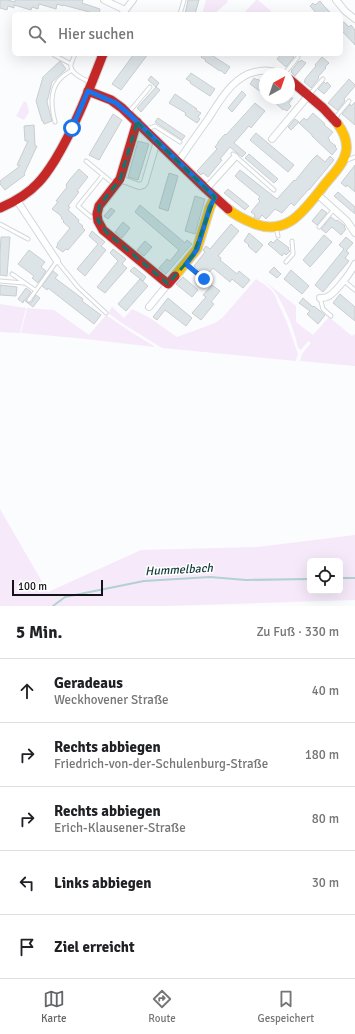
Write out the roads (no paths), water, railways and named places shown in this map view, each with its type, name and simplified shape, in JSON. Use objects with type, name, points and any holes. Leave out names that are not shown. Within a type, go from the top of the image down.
[{"type":"street","points":[[104,0],[124,12],[132,0]]},
{"type":"street","points":[[336,0],[345,11],[355,19]]},
{"type":"street","points":[[0,208],[16,199],[42,179],[72,128],[102,56]]},
{"type":"street","points":[[178,162],[226,93],[246,74],[259,71]]},
{"type":"street","points":[[90,87],[116,103],[128,113],[206,189],[234,214],[244,220],[277,231],[297,217],[317,194],[342,162],[346,151],[345,138],[341,128],[334,119],[295,84]]},
{"type":"street","points":[[272,139],[308,96]]},
{"type":"street","points":[[137,122],[117,182],[99,206],[98,217],[100,226],[107,233],[168,284]]},
{"type":"street","points":[[117,182],[139,186],[144,185],[157,141]]},
{"type":"street","points":[[206,189],[234,156]]},
{"type":"street","points":[[317,194],[347,221],[355,233]]},
{"type":"street","points":[[149,307],[197,249],[210,207],[215,197]]},
{"type":"street","points":[[16,199],[57,261]]},
{"type":"street","points":[[320,298],[329,297],[344,281],[355,264]]},
{"type":"lane","points":[[181,12],[184,0]]},
{"type":"lane","points":[[56,56],[71,64]]},
{"type":"lane","points":[[74,56],[71,64],[72,70],[90,87]]},
{"type":"lane","points":[[289,68],[298,57]]},
{"type":"lane","points":[[55,122],[51,105],[52,95],[61,78],[72,70]]},
{"type":"lane","points":[[308,96],[323,79]]},
{"type":"lane","points":[[128,113],[150,87]]},
{"type":"lane","points":[[334,119],[350,101]]},
{"type":"lane","points":[[145,129],[155,126],[180,142]]},
{"type":"lane","points":[[234,156],[274,190]]},
{"type":"lane","points":[[342,162],[355,158]]},
{"type":"lane","points":[[86,160],[103,175],[117,182]]},
{"type":"lane","points":[[92,217],[78,206],[103,175]]},
{"type":"lane","points":[[319,227],[334,209]]},
{"type":"lane","points":[[0,224],[28,240]]},
{"type":"lane","points":[[286,262],[293,254],[292,241]]},
{"type":"lane","points":[[29,300],[57,261],[78,287],[106,313]]},
{"type":"lane","points":[[186,264],[204,279]]},
{"type":"lane","points":[[12,274],[35,290]]},
{"type":"lane","points":[[0,281],[25,283]]},
{"type":"lane","points":[[344,281],[355,290]]},
{"type":"lane","points":[[320,298],[324,309],[331,316]]},
{"type":"waterway","name":"Hummelbach","points":[[53,606],[65,597],[144,581],[210,577],[246,580],[307,579]]},
{"type":"waterway","name":"Hummelbach","points":[[343,578],[355,578]]}]
